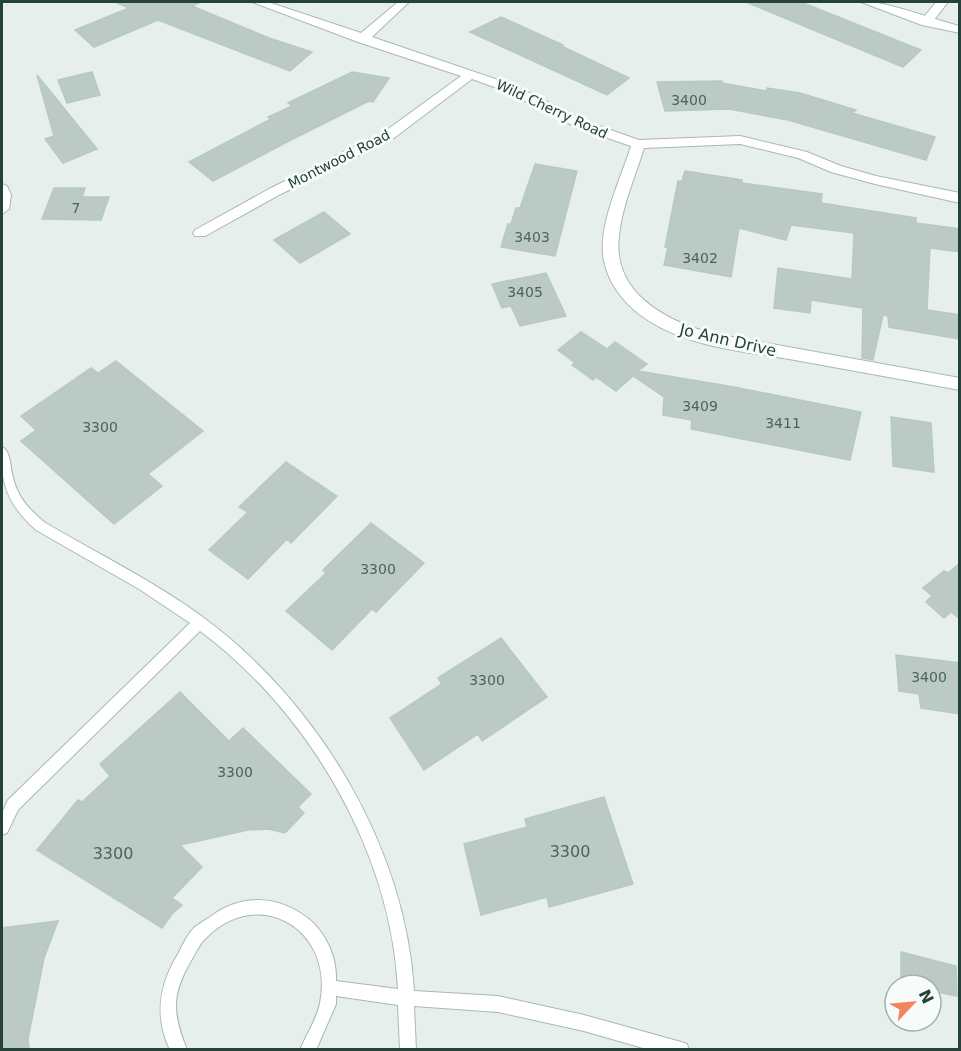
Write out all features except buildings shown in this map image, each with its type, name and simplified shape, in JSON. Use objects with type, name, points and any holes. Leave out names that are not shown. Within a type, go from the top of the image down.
[{"type":"street","name":"Wild Cherry Road","points":[[258,2],[509,87],[583,125],[638,144],[740,140],[802,155],[836,169],[875,180],[960,198]]},
{"type":"street","points":[[362,39],[405,2]]},
{"type":"street","points":[[867,2],[926,22],[960,30]]},
{"type":"street","points":[[926,22],[942,2]]},
{"type":"street","name":"Montwood Road","points":[[200,233],[274,192],[389,135],[471,74]]},
{"type":"street","name":"Jo Ann Drive","points":[[638,144],[611,237],[610,256],[616,279],[632,300],[656,319],[682,332],[710,339],[960,384]]},
{"type":"street","points":[[2,189],[4,195],[2,209]]},
{"type":"lane","points":[[2,452],[11,495],[20,510],[39,526],[176,605],[200,622],[256,672],[302,724],[336,772],[368,836],[389,887],[400,930],[408,1050]]},
{"type":"lane","points":[[2,828],[13,805],[200,622]]},
{"type":"lane","points":[[179,1050],[173,1041],[167,1012],[170,986],[181,955],[206,926],[233,910],[258,905],[283,909],[304,921],[320,940],[329,963],[332,988],[322,1028],[308,1050]]},
{"type":"lane","points":[[332,988],[405,998],[498,1004],[584,1023],[681,1050]]}]
